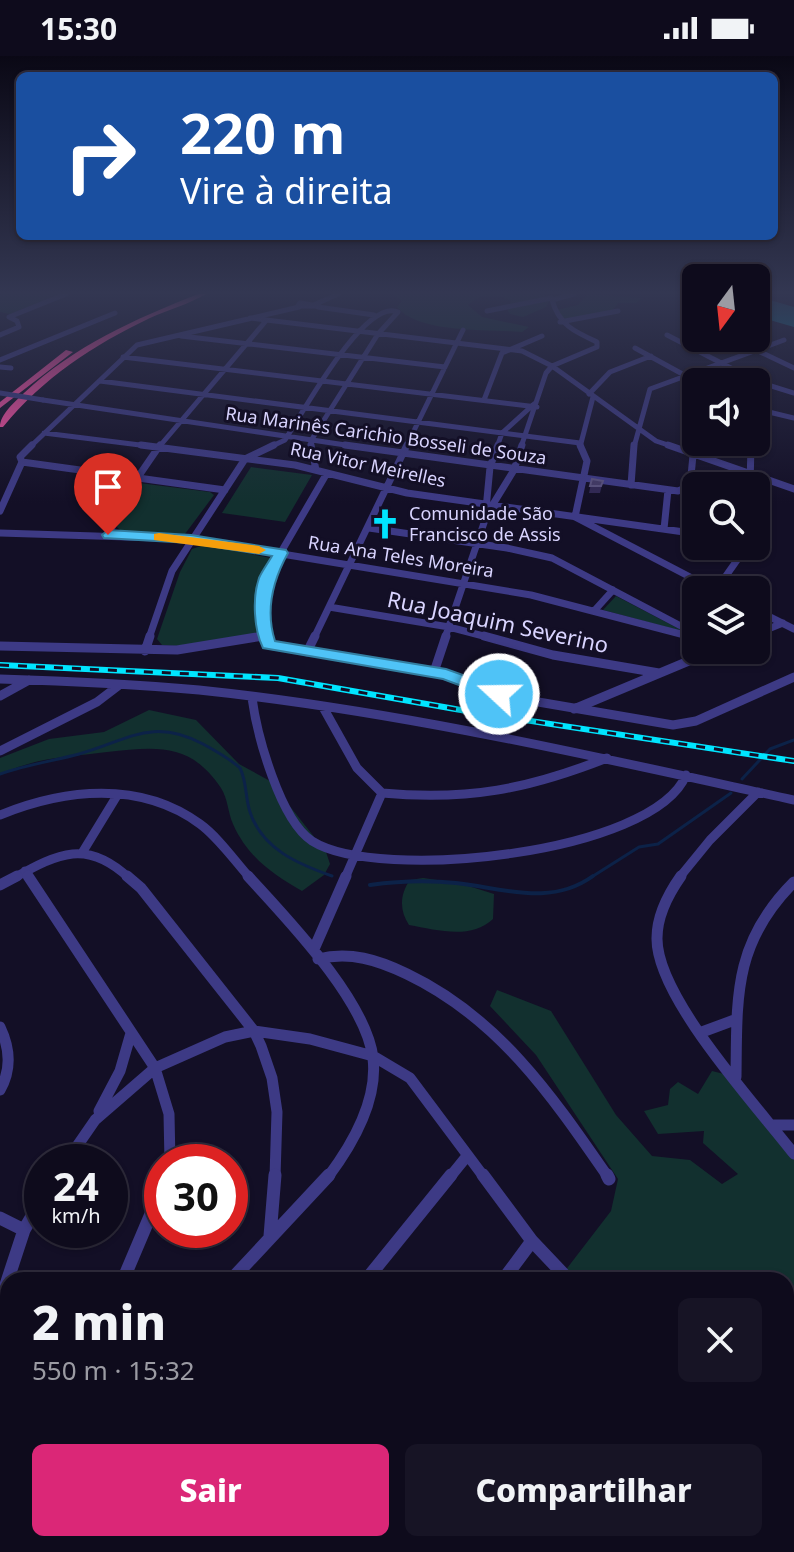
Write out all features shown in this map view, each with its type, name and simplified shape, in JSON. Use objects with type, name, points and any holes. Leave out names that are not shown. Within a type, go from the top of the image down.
[{"type":"highway","points":[[0,406],[52,364]]},
{"type":"highway","points":[[0,425],[44,381],[67,364]]},
{"type":"street","points":[[0,511],[22,462],[20,457],[116,364]]},
{"type":"street","points":[[180,364],[535,405]]},
{"type":"street","points":[[108,535],[124,497],[138,477],[228,364]]},
{"type":"street","points":[[145,651],[172,571],[191,539],[245,459],[279,444],[289,435],[334,364]]},
{"type":"street","points":[[316,470],[310,450],[312,439],[331,413],[358,364]]},
{"type":"street","points":[[416,364],[445,367]]},
{"type":"street","points":[[307,652],[447,364]]},
{"type":"street","points":[[484,400],[498,364]]},
{"type":"street","points":[[548,364],[649,437],[682,450]]},
{"type":"street","points":[[434,672],[488,508],[514,470],[545,379],[552,366],[558,364]]},
{"type":"street","points":[[630,364],[618,368],[597,384],[591,395],[580,443],[587,461],[575,517],[682,532]]},
{"type":"street","points":[[664,364],[682,375]]},
{"type":"street","points":[[723,364],[758,382],[794,393]]},
{"type":"street","points":[[0,367],[11,368]]},
{"type":"street","points":[[545,379],[562,374]]},
{"type":"street","points":[[631,485],[635,438],[640,430],[650,389],[682,377]]},
{"type":"street","points":[[100,381],[580,443]]},
{"type":"street","points":[[580,387],[597,384]]},
{"type":"street","name":"Rua Marinês Carichio Bosseli de Souza","points":[[0,393],[490,467],[678,491],[690,486],[693,456]]},
{"type":"street","points":[[488,508],[490,467],[502,433],[535,405]]},
{"type":"street","points":[[589,411],[610,408]]},
{"type":"street","points":[[770,412],[794,418]]},
{"type":"street","points":[[626,420],[643,416]]},
{"type":"street","name":"Rua Vitor Meirelles","points":[[44,433],[316,470],[387,490],[488,508],[575,517],[687,576]]},
{"type":"street","points":[[635,448],[649,437]]},
{"type":"street","points":[[696,456],[741,472]]},
{"type":"street","points":[[22,462],[225,490]]},
{"type":"street","points":[[327,473],[266,578],[265,636],[269,645],[434,672],[499,694],[673,725],[696,721],[794,677]]},
{"type":"street","points":[[770,481],[794,489]]},
{"type":"street","points":[[664,529],[668,490]]},
{"type":"street","points":[[591,528],[596,520]]},
{"type":"street","points":[[203,522],[205,529],[220,544]]},
{"type":"street","points":[[369,528],[476,543],[552,558],[682,628]]},
{"type":"street","name":"Rua Ana Teles Moreira","points":[[0,533],[191,539],[531,595],[682,633]]},
{"type":"street","points":[[594,611],[613,590]]},
{"type":"street","name":"Rua Joaquim Severino","points":[[329,607],[449,627],[553,655],[659,673]]},
{"type":"street","points":[[770,617],[794,629]]},
{"type":"street","points":[[770,628],[783,623]]},
{"type":"street","points":[[0,646],[177,650],[265,636]]},
{"type":"street","points":[[573,709],[682,664]]},
{"type":"street","points":[[0,679],[252,698],[351,713],[575,751],[794,800]]},
{"type":"street","points":[[0,696],[30,679]]},
{"type":"street","points":[[0,751],[97,702],[118,686]]},
{"type":"street","points":[[252,698],[264,751],[309,840],[322,846],[358,853],[445,858],[570,844],[664,803],[679,791],[686,775]]},
{"type":"street","points":[[324,709],[363,775],[375,790],[382,793],[449,793],[519,787],[607,758]]},
{"type":"street","points":[[336,728],[351,713]]},
{"type":"street","points":[[572,772],[575,751]]},
{"type":"street","points":[[758,792],[682,874],[671,892],[658,927],[656,944],[665,975],[702,1032],[794,1154]]},
{"type":"street","points":[[316,954],[382,793]]},
{"type":"street","points":[[0,815],[57,795],[118,794],[163,803],[184,812],[202,825],[316,954],[367,1030],[373,1056],[373,1077],[366,1106],[349,1144],[334,1170],[238,1272]]},
{"type":"street","points":[[82,853],[118,794]]},
{"type":"street","points":[[0,885],[46,860],[82,853],[111,861],[125,871],[254,1031],[266,1053],[277,1104],[279,1137],[268,1218],[270,1236]]},
{"type":"street","points":[[25,871],[155,1068],[165,1090],[172,1144]]},
{"type":"street","points":[[736,1077],[742,965],[749,940],[769,907],[794,882]]},
{"type":"street","points":[[316,954],[338,953],[378,962],[443,991],[470,1009],[488,1023],[535,1073],[609,1179]]},
{"type":"street","points":[[702,1032],[737,1019]]},
{"type":"street","points":[[0,1027],[10,1053],[9,1069],[0,1090]]},
{"type":"street","points":[[95,1120],[155,1068],[213,1041],[254,1031],[310,1039],[373,1056],[410,1078],[532,1241],[561,1272]]},
{"type":"street","points":[[78,1144],[95,1120],[120,1071],[131,1033]]},
{"type":"street","points":[[773,1125],[794,1125]]},
{"type":"street","points":[[373,1272],[467,1156]]},
{"type":"street","points":[[0,1218],[24,1230],[10,1272]]},
{"type":"street","points":[[126,1272],[144,1230]]},
{"type":"street","points":[[509,1272],[532,1241]]},
{"type":"green space","points":[[251,467],[312,475],[285,522],[222,513]]},
{"type":"green space","points":[[139,483],[214,495],[185,534],[121,531],[116,526]]},
{"type":"green space","points":[[204,545],[271,558],[261,586],[260,631],[256,635],[176,646],[162,645],[157,639],[180,572],[192,549]]},
{"type":"green space","points":[[616,596],[682,631],[603,610]]},
{"type":"green space","points":[[149,710],[196,720],[239,764],[270,781],[326,852],[330,864],[324,875],[302,891],[271,871],[245,846],[231,820],[221,788],[197,762],[184,755],[142,749],[65,757],[39,761],[0,775],[0,758],[49,739],[104,732]]},
{"type":"green space","points":[[423,878],[459,883],[494,894],[493,919],[475,930],[453,932],[409,925],[402,908],[404,891],[410,880]]},
{"type":"green space","points":[[497,990],[551,1011],[616,1115],[652,1156],[690,1160],[722,1184],[738,1174],[703,1143],[704,1131],[658,1134],[644,1111],[668,1105],[670,1089],[678,1082],[698,1094],[712,1071],[736,1077],[794,1154],[794,1272],[564,1272],[611,1211],[618,1179],[536,1055],[490,1006]]},
{"type":"building","points":[[592,479],[603,481],[601,486],[590,486]]},
{"type":"waterway","points":[[0,774],[141,734],[169,732],[185,736],[218,752],[240,768],[250,812],[263,836],[272,845],[294,860],[332,876]]},
{"type":"waterway","points":[[742,779],[770,749],[794,740]]},
{"type":"waterway","points":[[590,878],[639,847],[658,844],[731,793]]},
{"type":"waterway","points":[[370,885],[434,881],[543,893],[560,891],[593,876]]},
{"type":"railway","points":[[0,665],[278,678],[478,713],[794,761]]},
{"type":"slow traffic","points":[[159,537],[259,550]]},
{"type":"place","name":"Comunidade São Francisco de Assis","points":[[385,524]]},
{"type":"route","points":[[108,535],[191,539],[281,553],[266,578],[264,630],[269,645],[446,674],[499,694]]}]
